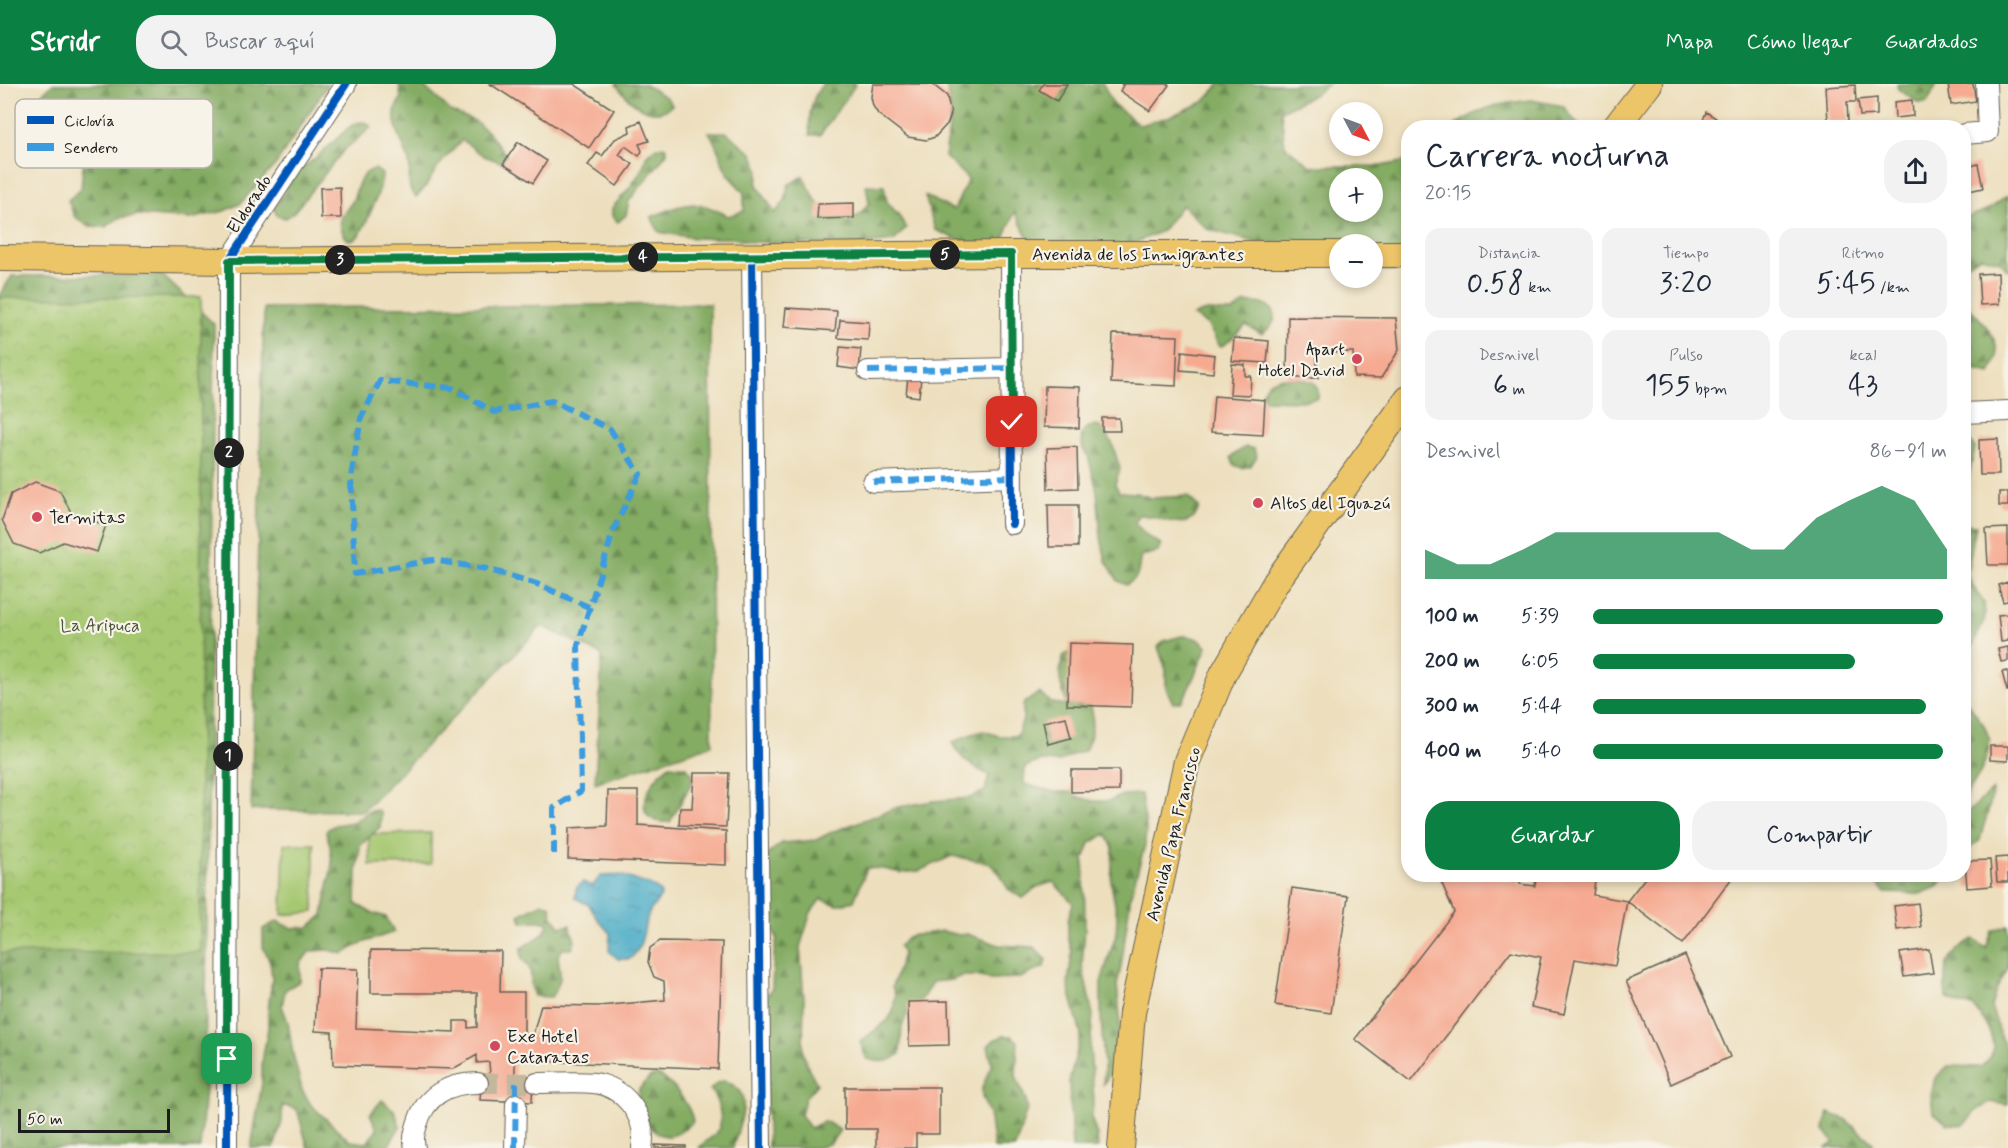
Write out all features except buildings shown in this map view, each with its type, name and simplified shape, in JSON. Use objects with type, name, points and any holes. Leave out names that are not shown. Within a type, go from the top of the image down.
[{"type":"main road","points":[[1621,120],[1649,84]]},
{"type":"main road","name":"Avenida de los Inmigrantes","points":[[0,258],[229,261],[1011,254],[1329,254]]},
{"type":"main road","points":[[1383,254],[1401,254]]},
{"type":"main road","name":"Avenida Papa Francisco","points":[[1121,1148],[1132,1013],[1187,761],[1223,674],[1276,582],[1401,409]]},
{"type":"street","name":"Eldorado","points":[[227,1148],[229,261],[346,84]]},
{"type":"street","points":[[1971,133],[1988,132],[1986,84]]},
{"type":"street","points":[[1011,254],[1012,524]]},
{"type":"street","points":[[752,256],[761,1148]]},
{"type":"street","points":[[868,371],[1012,368]]},
{"type":"street","points":[[1971,413],[2008,411]]},
{"type":"street","points":[[873,482],[1012,477]]},
{"type":"street","points":[[415,1148],[413,1139],[420,1112],[438,1093],[462,1083],[478,1083]]},
{"type":"street","points":[[537,1083],[596,1083],[620,1093],[637,1111],[644,1137],[642,1148]]},
{"type":"street","points":[[515,1148],[516,1104]]},
{"type":"green space","points":[[53,84],[328,84],[276,164],[240,204],[224,211],[190,219],[138,215],[119,218],[105,227],[88,226],[74,216],[68,200],[81,189],[83,168],[213,168],[213,99],[40,99],[38,97]]},
{"type":"green space","points":[[399,84],[421,84],[452,112],[475,121],[489,133],[506,155],[501,162],[484,156],[462,140],[438,166],[416,197],[410,189],[409,162],[395,122],[395,114],[401,99]]},
{"type":"green space","points":[[616,84],[644,84],[667,98],[672,105],[657,112],[641,108]]},
{"type":"green space","points":[[823,84],[856,84],[820,135],[810,135],[811,108]]},
{"type":"green space","points":[[946,84],[1103,84],[1113,104],[1140,125],[1171,116],[1203,102],[1220,84],[1328,84],[1315,94],[1281,111],[1285,146],[1311,166],[1381,166],[1401,162],[1401,271],[1383,270],[1383,234],[1329,234],[1329,244],[1258,243],[1207,229],[1182,205],[1162,231],[1130,245],[1030,242],[1015,212],[1001,245],[966,243],[935,230],[925,196],[954,210],[968,179],[945,157],[951,114]]},
{"type":"green space","points":[[1897,84],[1937,84],[1927,103],[1918,103],[1898,89]]},
{"type":"green space","points":[[1531,100],[1563,106],[1574,120],[1464,120],[1490,108]]},
{"type":"green space","points":[[365,122],[372,127],[344,150],[294,212],[286,218],[277,216],[274,208],[297,172],[348,128],[356,123]]},
{"type":"green space","points":[[709,132],[726,132],[752,153],[759,169],[757,185],[775,213],[785,201],[788,185],[803,176],[818,204],[854,218],[869,203],[866,185],[884,186],[887,202],[898,214],[906,228],[894,241],[860,245],[751,242],[732,238],[695,238],[659,232],[651,217],[681,206],[707,206],[728,216],[744,211],[744,193],[727,172]]},
{"type":"green space","points":[[663,146],[667,148],[667,153],[629,201],[626,215],[618,222],[612,216],[612,208],[638,176],[646,156],[654,149]]},
{"type":"green space","points":[[375,169],[382,174],[373,207],[356,239],[348,240],[342,230],[341,218],[352,202],[362,178]]},
{"type":"green space","points":[[2008,195],[2008,270],[2000,261],[1981,256],[1971,262],[1971,216],[1991,208]]},
{"type":"green space","name":"La Aripuca","points":[[162,275],[214,324],[205,1089],[200,1148],[0,1148],[0,294],[12,276]]},
{"type":"green space","name":"La Aripuca","points":[[201,297],[200,952],[0,953],[0,298]]},
{"type":"green space","points":[[1245,303],[1260,303],[1270,308],[1275,316],[1272,324],[1261,334],[1246,325],[1220,347],[1207,324],[1193,316],[1208,311],[1232,312]]},
{"type":"green space","points":[[710,304],[712,745],[595,783],[602,655],[542,626],[363,811],[251,810],[264,308]]},
{"type":"green space","points":[[1971,310],[1994,339],[1997,356],[1990,373],[1971,367]]},
{"type":"green space","points":[[1279,378],[1295,378],[1313,382],[1318,390],[1318,398],[1301,401],[1265,400],[1262,394],[1266,385]]},
{"type":"green space","points":[[1095,425],[1103,429],[1112,443],[1120,469],[1115,484],[1119,492],[1136,493],[1152,498],[1187,496],[1199,507],[1195,516],[1181,523],[1138,515],[1135,523],[1147,536],[1161,544],[1158,552],[1141,556],[1137,576],[1126,585],[1118,581],[1106,561],[1101,538],[1097,491],[1088,456],[1083,449],[1081,435],[1087,428]]},
{"type":"green space","points":[[1971,443],[1975,448],[1971,466]]},
{"type":"green space","points":[[1245,447],[1254,449],[1257,457],[1250,466],[1242,468],[1234,465],[1231,457]]},
{"type":"green space","points":[[1971,525],[1976,525],[1971,552]]},
{"type":"green space","points":[[1971,582],[1984,602],[1985,618],[1971,654]]},
{"type":"green space","points":[[1182,636],[1196,638],[1207,647],[1184,698],[1182,701],[1173,703],[1166,688],[1166,670],[1158,647],[1164,641]]},
{"type":"green space","points":[[1079,649],[1093,716],[1091,735],[1085,751],[1059,762],[1041,761],[1025,767],[1024,784],[1055,792],[1071,792],[1076,796],[1093,801],[1109,801],[1123,795],[1141,794],[1146,828],[1145,845],[1131,894],[1117,984],[1120,1017],[1119,1035],[1112,1053],[1114,1069],[1103,1084],[1101,982],[1116,934],[1117,916],[1111,883],[1113,848],[1106,834],[1090,843],[1084,860],[1085,928],[1082,965],[1093,1015],[1090,1048],[1094,1100],[1091,1117],[1097,1135],[1098,1148],[1072,1148],[1069,1082],[1081,1035],[1068,985],[1072,952],[1068,937],[1068,920],[1073,903],[1053,882],[1037,887],[1023,898],[1008,889],[1000,874],[989,863],[952,856],[919,871],[901,873],[867,868],[854,901],[837,905],[821,899],[811,912],[800,947],[804,999],[803,1053],[817,1084],[805,1098],[801,1115],[810,1128],[825,1121],[840,1130],[831,1143],[818,1148],[768,1148],[762,1002],[772,988],[777,938],[768,924],[759,866],[770,852],[782,843],[816,840],[898,807],[970,798],[985,791],[989,775],[968,762],[952,743],[983,731],[1000,736],[1017,736],[1023,720],[1023,704],[1039,693],[1052,703],[1067,705],[1060,680],[1062,662],[1064,655]]},
{"type":"green space","points":[[1971,707],[1984,725],[1990,740],[1981,771],[1971,787]]},
{"type":"green space","points":[[670,765],[686,767],[692,773],[692,782],[670,822],[656,821],[648,816],[645,800],[655,780]]},
{"type":"green space","points":[[1992,790],[1990,804],[1980,840],[1971,847],[1971,809]]},
{"type":"green space","points":[[378,810],[381,814],[380,827],[360,846],[356,904],[386,917],[394,932],[359,944],[344,954],[328,950],[310,951],[300,964],[300,981],[285,990],[282,1006],[288,1022],[302,1090],[311,1105],[350,1141],[367,1143],[377,1129],[370,1114],[382,1100],[395,1111],[400,1127],[387,1148],[308,1148],[297,1109],[282,1105],[282,1122],[274,1148],[251,1148],[262,1083],[262,1062],[268,1028],[272,978],[270,962],[263,947],[263,929],[277,921],[292,928],[309,927],[323,915],[332,864],[326,832],[335,825],[353,822],[369,811]]},
{"type":"green space","points":[[431,833],[431,864],[370,865],[369,834]]},
{"type":"green space","points":[[284,844],[314,844],[314,912],[282,915]]},
{"type":"green space","points":[[1876,882],[1941,882],[1937,887],[1920,894],[1885,893]]},
{"type":"green space","points":[[542,903],[551,906],[552,915],[561,927],[570,925],[575,941],[572,949],[563,949],[558,955],[559,980],[551,997],[534,996],[531,972],[522,959],[521,949],[541,936],[548,923],[522,922],[519,915]]},
{"type":"green space","points":[[2008,925],[2008,969],[1996,990],[1991,1007],[2008,1056],[2008,1105],[1990,1102],[1975,1112],[1964,1125],[1947,1124],[1933,1112],[1931,1096],[1935,1078],[1948,1066],[1981,1067],[1991,1056],[1993,1042],[1988,1029],[1973,1006],[1961,1005],[1946,998],[1945,970],[1951,957],[1964,945],[1973,939],[1986,948],[1992,931]]},
{"type":"green space","points":[[942,931],[959,935],[967,934],[999,945],[1034,947],[1046,959],[1044,967],[1020,978],[989,979],[961,976],[952,980],[932,982],[922,999],[908,1011],[902,1027],[900,1054],[884,1061],[866,1058],[860,1042],[888,1020],[893,1012],[895,995],[892,987],[903,954],[899,946],[910,936]]},
{"type":"green space","points":[[1003,1036],[1011,1036],[1018,1041],[1016,1076],[1026,1100],[1027,1109],[1015,1148],[994,1148],[989,1114],[982,1097],[982,1088],[992,1064],[988,1046]]},
{"type":"green space","points":[[658,1075],[680,1095],[693,1121],[682,1131],[669,1136],[662,1135],[649,1126],[639,1104],[639,1089],[650,1077]]},
{"type":"green space","points":[[724,1081],[734,1086],[743,1101],[743,1110],[733,1148],[699,1148],[717,1132],[719,1127],[720,1111],[710,1090],[717,1083]]},
{"type":"green space","points":[[1828,1113],[1845,1119],[1873,1143],[1871,1148],[1825,1148],[1835,1143],[1824,1131]]},
{"type":"water","points":[[621,875],[655,888],[660,891],[661,896],[649,913],[638,949],[630,959],[618,959],[609,951],[610,933],[589,905],[575,898],[576,888],[583,882],[592,886],[601,876]]},
{"type":"tunnel","points":[[478,1083],[537,1083]]},
{"type":"marked path","points":[[868,371],[1012,368]]},
{"type":"marked path","points":[[554,854],[554,808],[581,791],[578,645],[614,529],[640,474],[610,429],[552,401],[494,412],[452,388],[380,381],[361,418],[351,478],[355,574],[433,560],[487,569],[537,584],[591,608]]},
{"type":"marked path","points":[[873,482],[1012,477]]},
{"type":"marked path","points":[[515,1148],[516,1083]]},
{"type":"cycle path","points":[[227,1148],[229,261],[346,84]]},
{"type":"cycle path","points":[[1011,254],[1012,524]]},
{"type":"cycle path","points":[[752,256],[761,1148]]},
{"type":"place","name":"Apart Hotel David","points":[[1357,359]]},
{"type":"place","name":"Altos del Iguazú","points":[[1258,503]]},
{"type":"place","name":"Termitas","points":[[37,517]]},
{"type":"place","name":"Exe Hotel Cataratas","points":[[495,1046]]},
{"type":"route","points":[[227,1059],[229,261],[1011,254],[1012,422]]}]
